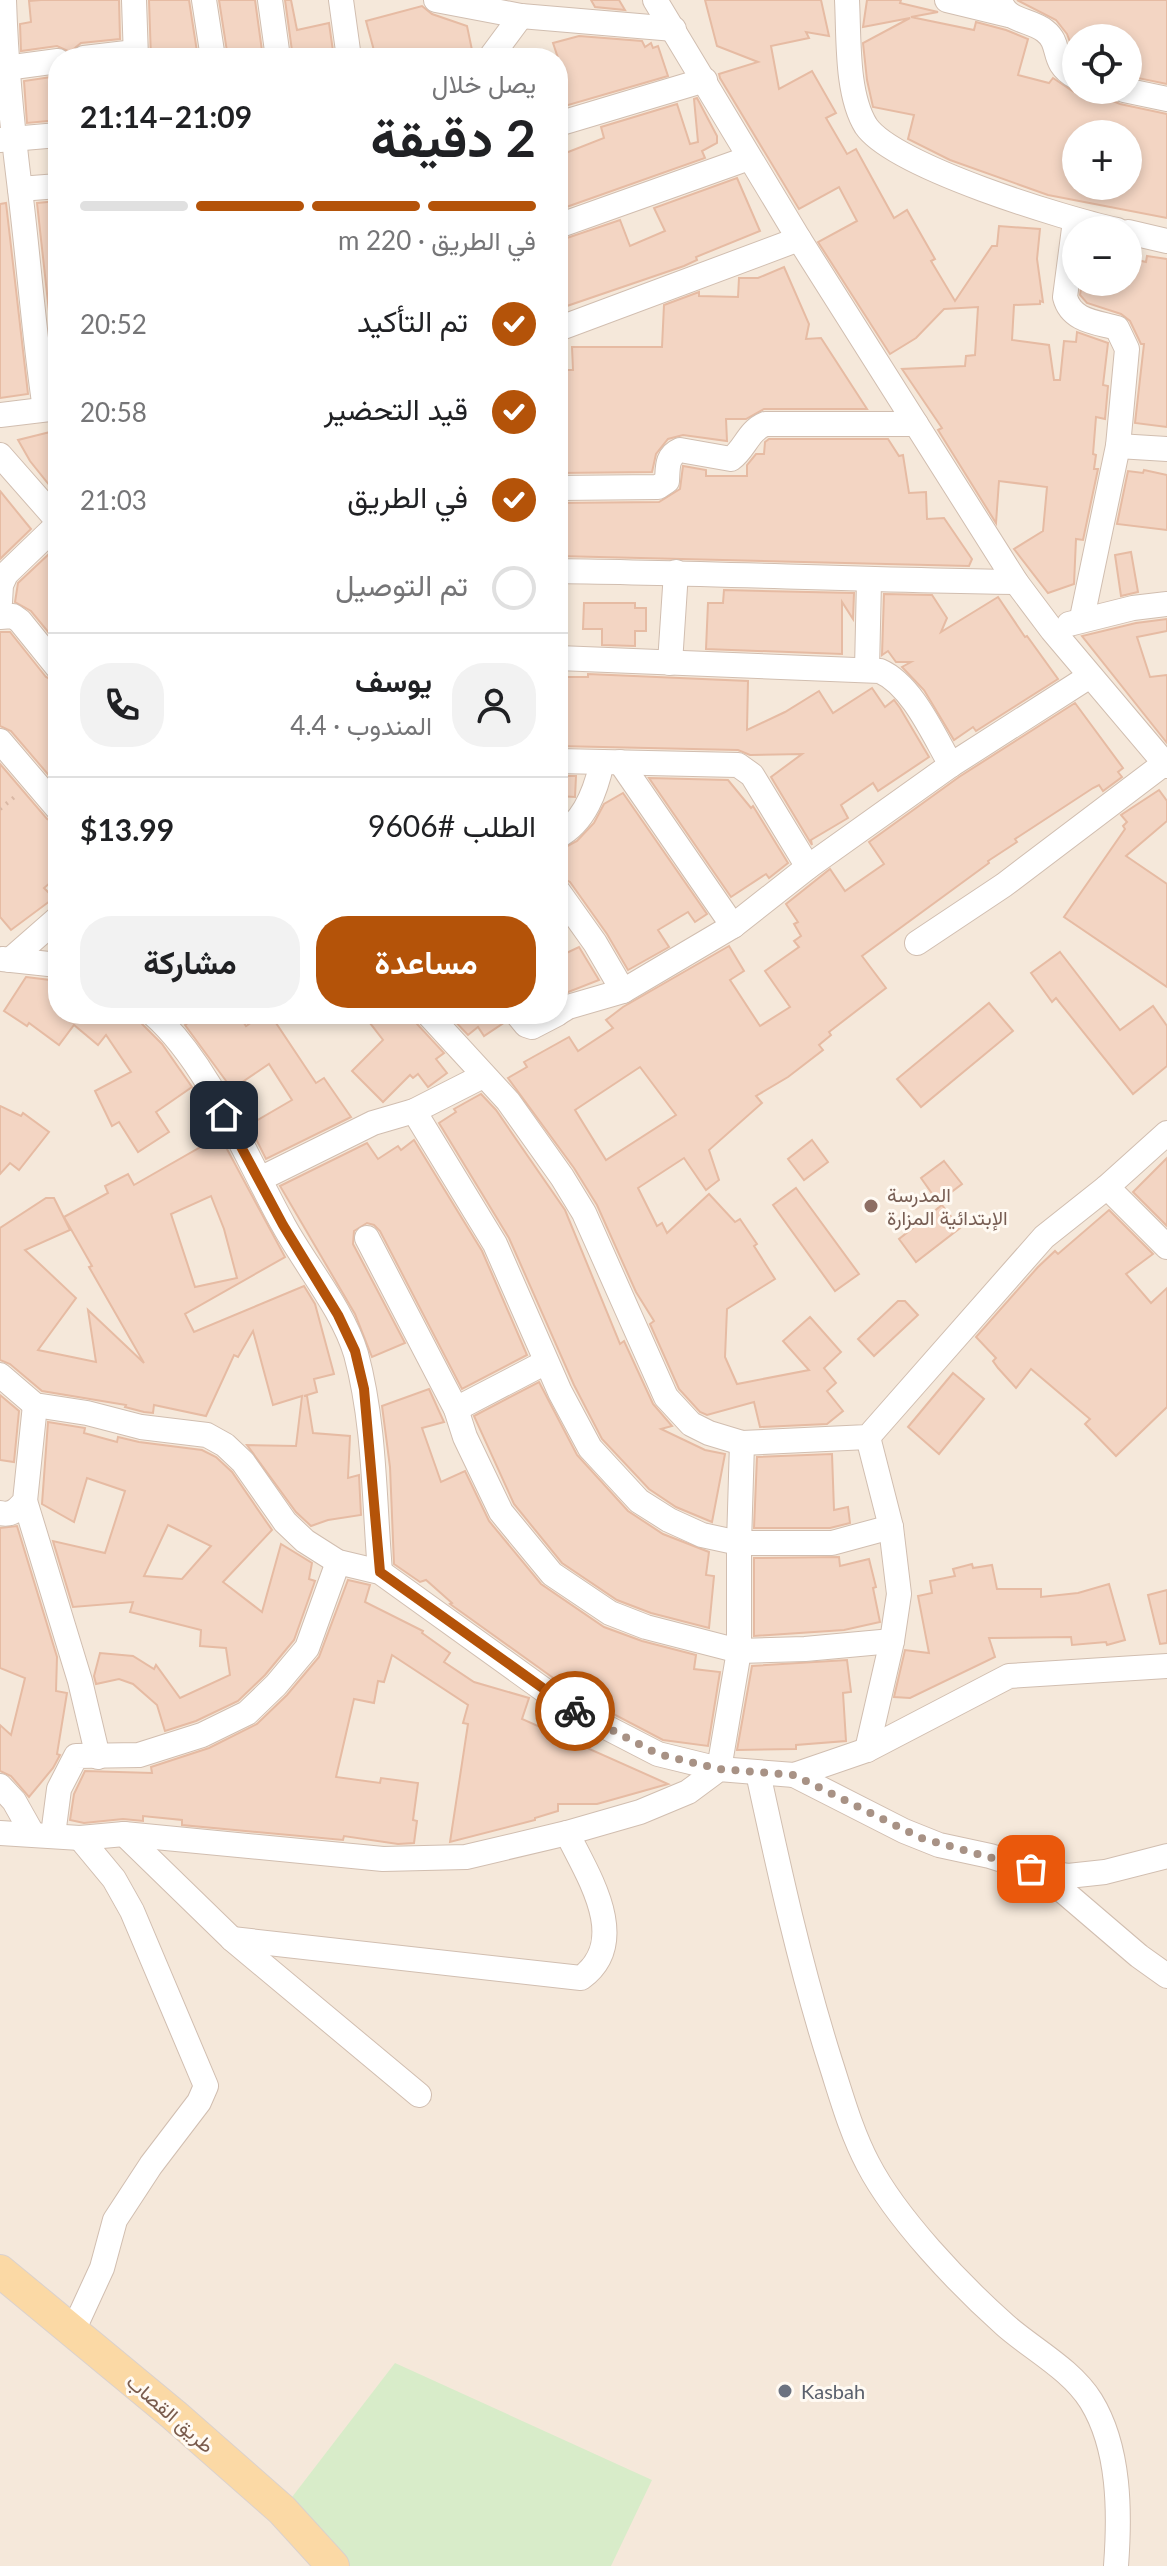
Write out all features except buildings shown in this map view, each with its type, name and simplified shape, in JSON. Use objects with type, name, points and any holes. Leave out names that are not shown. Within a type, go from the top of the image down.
[{"type":"main road","name":"طريق القصاب","points":[[0,2271],[282,2510],[333,2566]]},
{"type":"street","points":[[4,0],[6,140],[20,189],[33,331],[48,393]]},
{"type":"street","points":[[134,0],[136,48]]},
{"type":"street","points":[[204,0],[211,48]]},
{"type":"street","points":[[270,0],[277,48]]},
{"type":"street","points":[[341,0],[348,48]]},
{"type":"street","points":[[436,0],[521,16],[666,11],[749,158],[1016,582],[1052,630],[1166,765],[1004,885],[917,943]]},
{"type":"street","points":[[847,0],[854,93],[867,127],[885,144],[927,168],[1062,216]]},
{"type":"street","points":[[947,0],[1004,8],[1047,32],[1062,66]]},
{"type":"street","points":[[497,48],[521,16]]},
{"type":"street","points":[[6,68],[48,62]]},
{"type":"street","points":[[568,121],[705,80]]},
{"type":"street","points":[[1142,94],[1167,99]]},
{"type":"street","points":[[6,140],[48,136]]},
{"type":"street","points":[[568,222],[749,158]]},
{"type":"street","points":[[20,189],[48,187]]},
{"type":"street","points":[[1142,235],[1167,241]]},
{"type":"street","points":[[568,325],[799,239]]},
{"type":"street","points":[[1065,296],[1067,305],[1082,319],[1117,328],[1127,349],[1118,446],[1082,618]]},
{"type":"street","points":[[0,415],[48,409]]},
{"type":"street","points":[[568,488],[658,487],[667,481],[669,459],[674,453],[680,450],[731,459],[740,452],[748,437],[765,424],[916,424]]},
{"type":"street","points":[[1118,446],[1167,449]]},
{"type":"street","points":[[0,455],[48,511]]},
{"type":"street","points":[[0,602],[1,585],[6,574],[48,533]]},
{"type":"street","points":[[568,571],[1016,582]]},
{"type":"street","points":[[670,663],[676,572]]},
{"type":"street","points":[[867,669],[869,580]]},
{"type":"street","points":[[1052,630],[1082,618],[1167,604]]},
{"type":"street","points":[[0,617],[13,616],[48,646]]},
{"type":"street","points":[[568,658],[880,671],[894,677],[906,691],[951,765]]},
{"type":"street","points":[[568,1009],[623,991],[733,926],[808,867],[951,765],[1090,676]]},
{"type":"street","points":[[0,741],[48,797]]},
{"type":"street","points":[[568,761],[738,765],[752,775],[808,867]]},
{"type":"street","points":[[568,827],[595,793],[611,762]]},
{"type":"street","points":[[611,762],[733,926]]},
{"type":"street","points":[[568,905],[623,991]]},
{"type":"street","points":[[5,959],[48,926]]},
{"type":"street","points":[[5,959],[48,964]]},
{"type":"street","points":[[162,1024],[188,1052],[283,1225],[338,1315],[355,1351],[364,1389],[380,1572]]},
{"type":"street","points":[[437,1024],[508,1101],[584,1213],[666,1397],[691,1424],[742,1443],[868,1437],[1044,1237],[1107,1187],[1167,1133]]},
{"type":"street","points":[[260,1179],[373,1123],[414,1111],[483,1076]]},
{"type":"street","points":[[414,1111],[495,1244],[515,1284],[546,1362],[590,1448],[639,1501],[669,1520],[702,1535],[739,1543],[832,1543],[891,1527]]},
{"type":"street","points":[[1107,1187],[1167,1247]]},
{"type":"street","points":[[367,1238],[456,1409],[465,1437],[501,1512],[552,1574],[610,1613],[646,1627],[739,1651],[892,1641]]},
{"type":"street","points":[[456,1409],[546,1362]]},
{"type":"street","points":[[0,1375],[35,1405],[87,1413],[141,1427],[207,1435],[225,1445],[243,1462],[285,1522],[305,1541],[338,1562],[380,1572],[569,1708],[658,1754],[719,1769],[794,1775],[867,1750],[1009,1676],[1167,1666]]},
{"type":"street","points":[[35,1405],[25,1501],[80,1681],[98,1757]]},
{"type":"street","points":[[867,1750],[892,1641],[899,1594],[891,1527],[868,1437]]},
{"type":"street","points":[[0,1833],[80,1838],[124,1834],[383,1859],[466,1857],[640,1812],[688,1792],[719,1769],[739,1651],[742,1443]]},
{"type":"street","points":[[0,1513],[17,1511],[25,1501]]},
{"type":"street","points":[[42,1834],[76,1756],[149,1752],[202,1735],[247,1713],[307,1648],[338,1562]]},
{"type":"street","points":[[758,1773],[791,1924],[814,2009],[837,2084],[867,2163],[934,2253],[1005,2325],[1067,2375],[1090,2399],[1111,2452],[1119,2566]]},
{"type":"street","points":[[794,1775],[927,1840],[1039,1871],[1068,1876],[1105,1872],[1167,1856]]},
{"type":"street","points":[[0,1786],[42,1834]]},
{"type":"street","points":[[232,1939],[581,1978],[592,1970],[602,1947],[604,1915],[596,1889],[567,1833]]},
{"type":"street","points":[[124,1834],[232,1939],[419,2095]]},
{"type":"street","points":[[73,2331],[102,2268],[115,2220],[151,2165],[199,2102],[206,2086],[132,1911],[114,1879],[80,1838]]},
{"type":"street","points":[[1039,1871],[1167,1976]]},
{"type":"shaded area","points":[[0,0],[1167,0],[1167,2566],[0,2566]]},
{"type":"green space","points":[[395,2363],[652,2480],[611,2566],[338,2566],[289,2501]]},
{"type":"way so far","points":[[575,1711],[658,1754],[719,1769],[794,1775],[921,1838],[1031,1869]]},
{"type":"place","name":"المدرسة الإبتدائية المزارة","points":[[871,1206]]},
{"type":"place","name":"Kasbah","points":[[785,2391]]},
{"type":"route","points":[[224,1115],[283,1225],[338,1315],[355,1351],[364,1389],[380,1572],[575,1711]]}]
